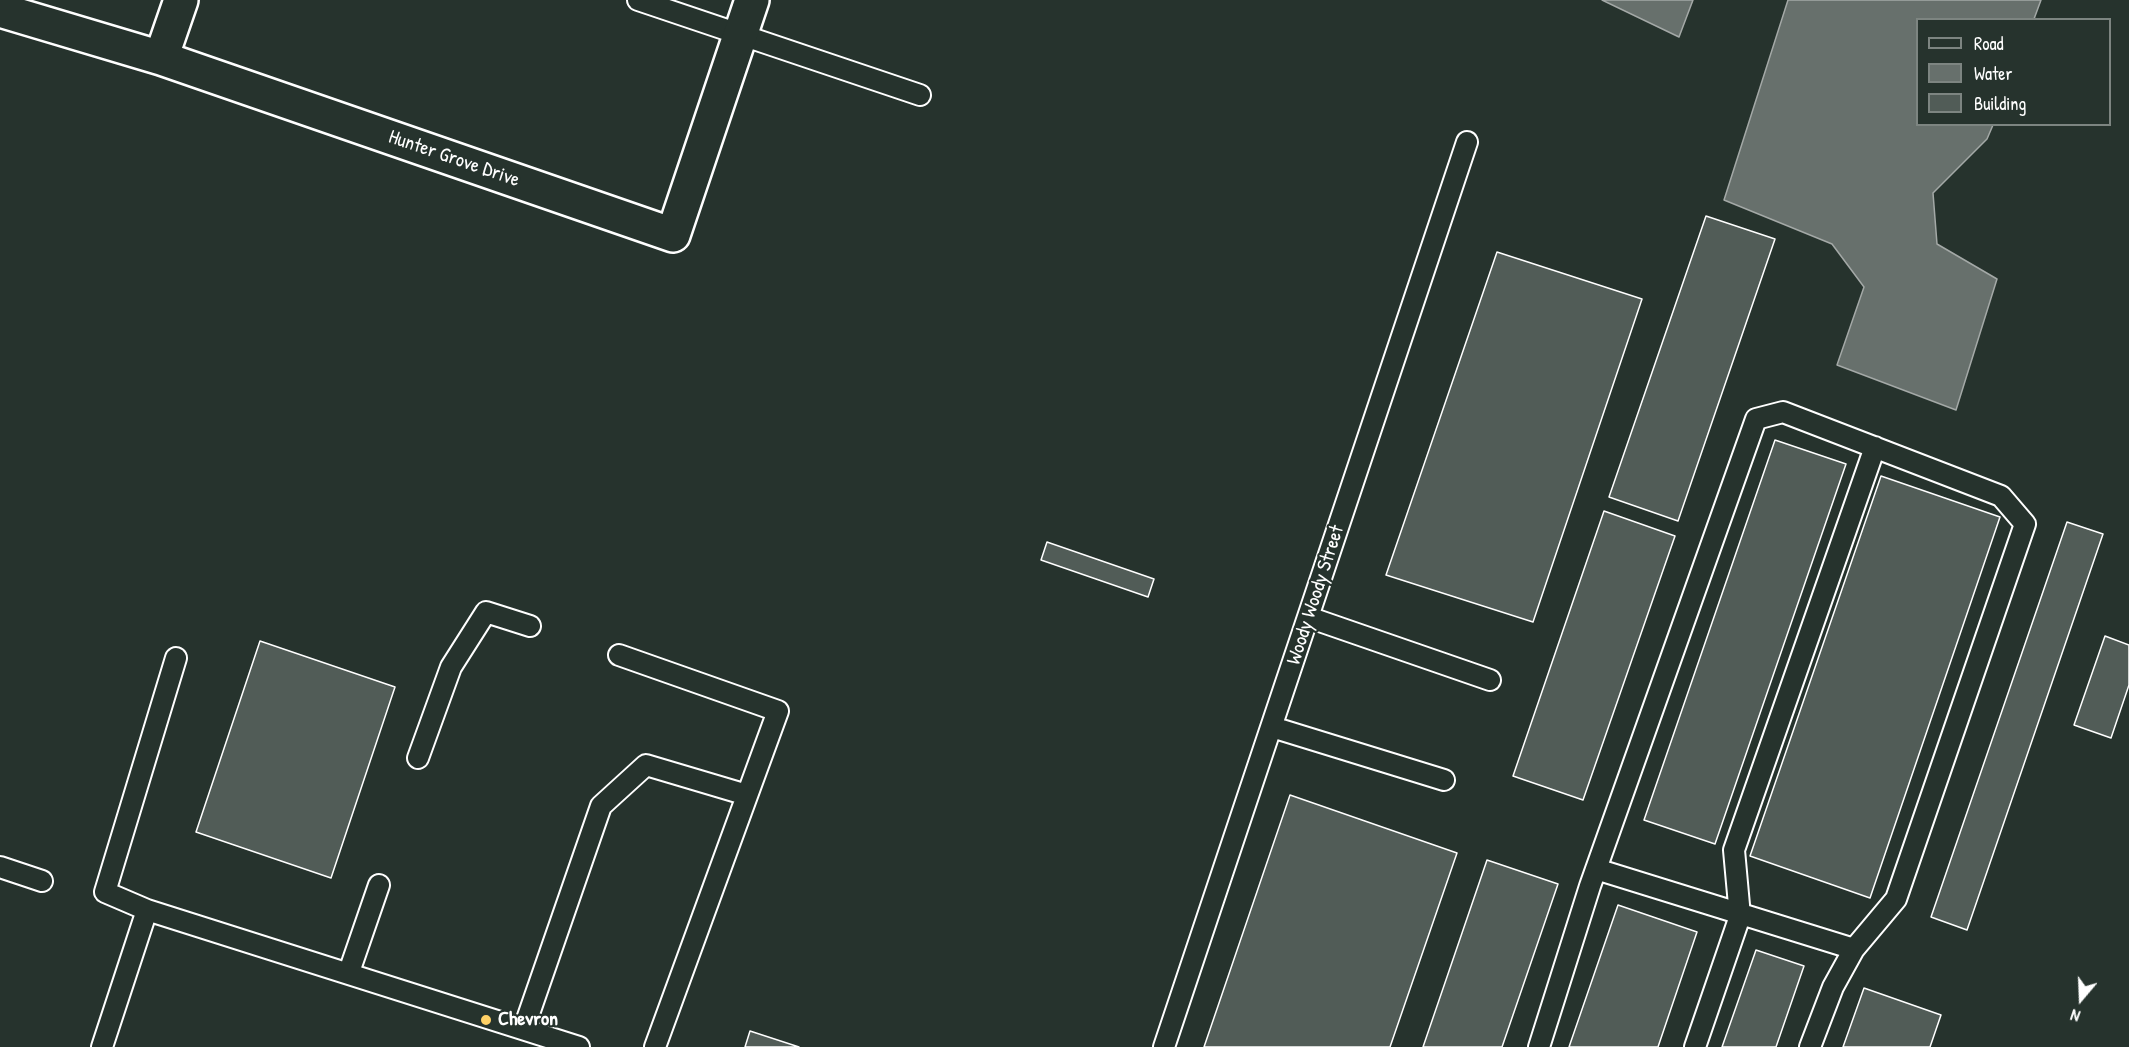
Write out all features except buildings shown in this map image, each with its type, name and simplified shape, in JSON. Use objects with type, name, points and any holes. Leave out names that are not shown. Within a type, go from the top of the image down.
[{"type":"street","points":[[161,58],[181,0]]},
{"type":"street","name":"Hunter Grove Drive","points":[[0,9],[161,58],[673,235],[752,0]]},
{"type":"lane","points":[[638,0],[920,95]]},
{"type":"lane","name":"Woody Woody Street","points":[[1164,1047],[1467,142]]},
{"type":"lane","points":[[1539,1047],[1596,869],[1756,419],[1782,412],[2001,496],[2025,524],[1896,899],[1854,949],[1833,987],[1810,1047]]},
{"type":"lane","points":[[1695,1047],[1740,916],[1734,850],[1875,447]]},
{"type":"lane","points":[[418,758],[451,668],[486,612],[530,626]]},
{"type":"lane","points":[[1308,616],[1490,680]]},
{"type":"lane","points":[[619,655],[778,711],[655,1047]]},
{"type":"lane","points":[[176,658],[105,892],[147,910],[349,972],[579,1047]]},
{"type":"lane","points":[[1272,727],[1444,780]]},
{"type":"lane","points":[[524,1028],[601,806],[646,765],[747,795]]},
{"type":"lane","points":[[0,867],[42,881]]},
{"type":"lane","points":[[1596,869],[1740,916],[1854,949]]},
{"type":"lane","points":[[349,972],[379,885]]},
{"type":"lane","points":[[102,1047],[147,910]]},
{"type":"water","points":[[1602,0],[1693,0],[1679,37]]},
{"type":"water","points":[[1788,0],[2041,0],[2034,18],[1916,18],[1916,126],[1993,126],[1987,139],[1933,193],[1937,244],[1997,279],[1956,410],[1837,365],[1864,287],[1832,244],[1724,200]]},
{"type":"place","name":"Chevron","points":[[486,1020]]}]
